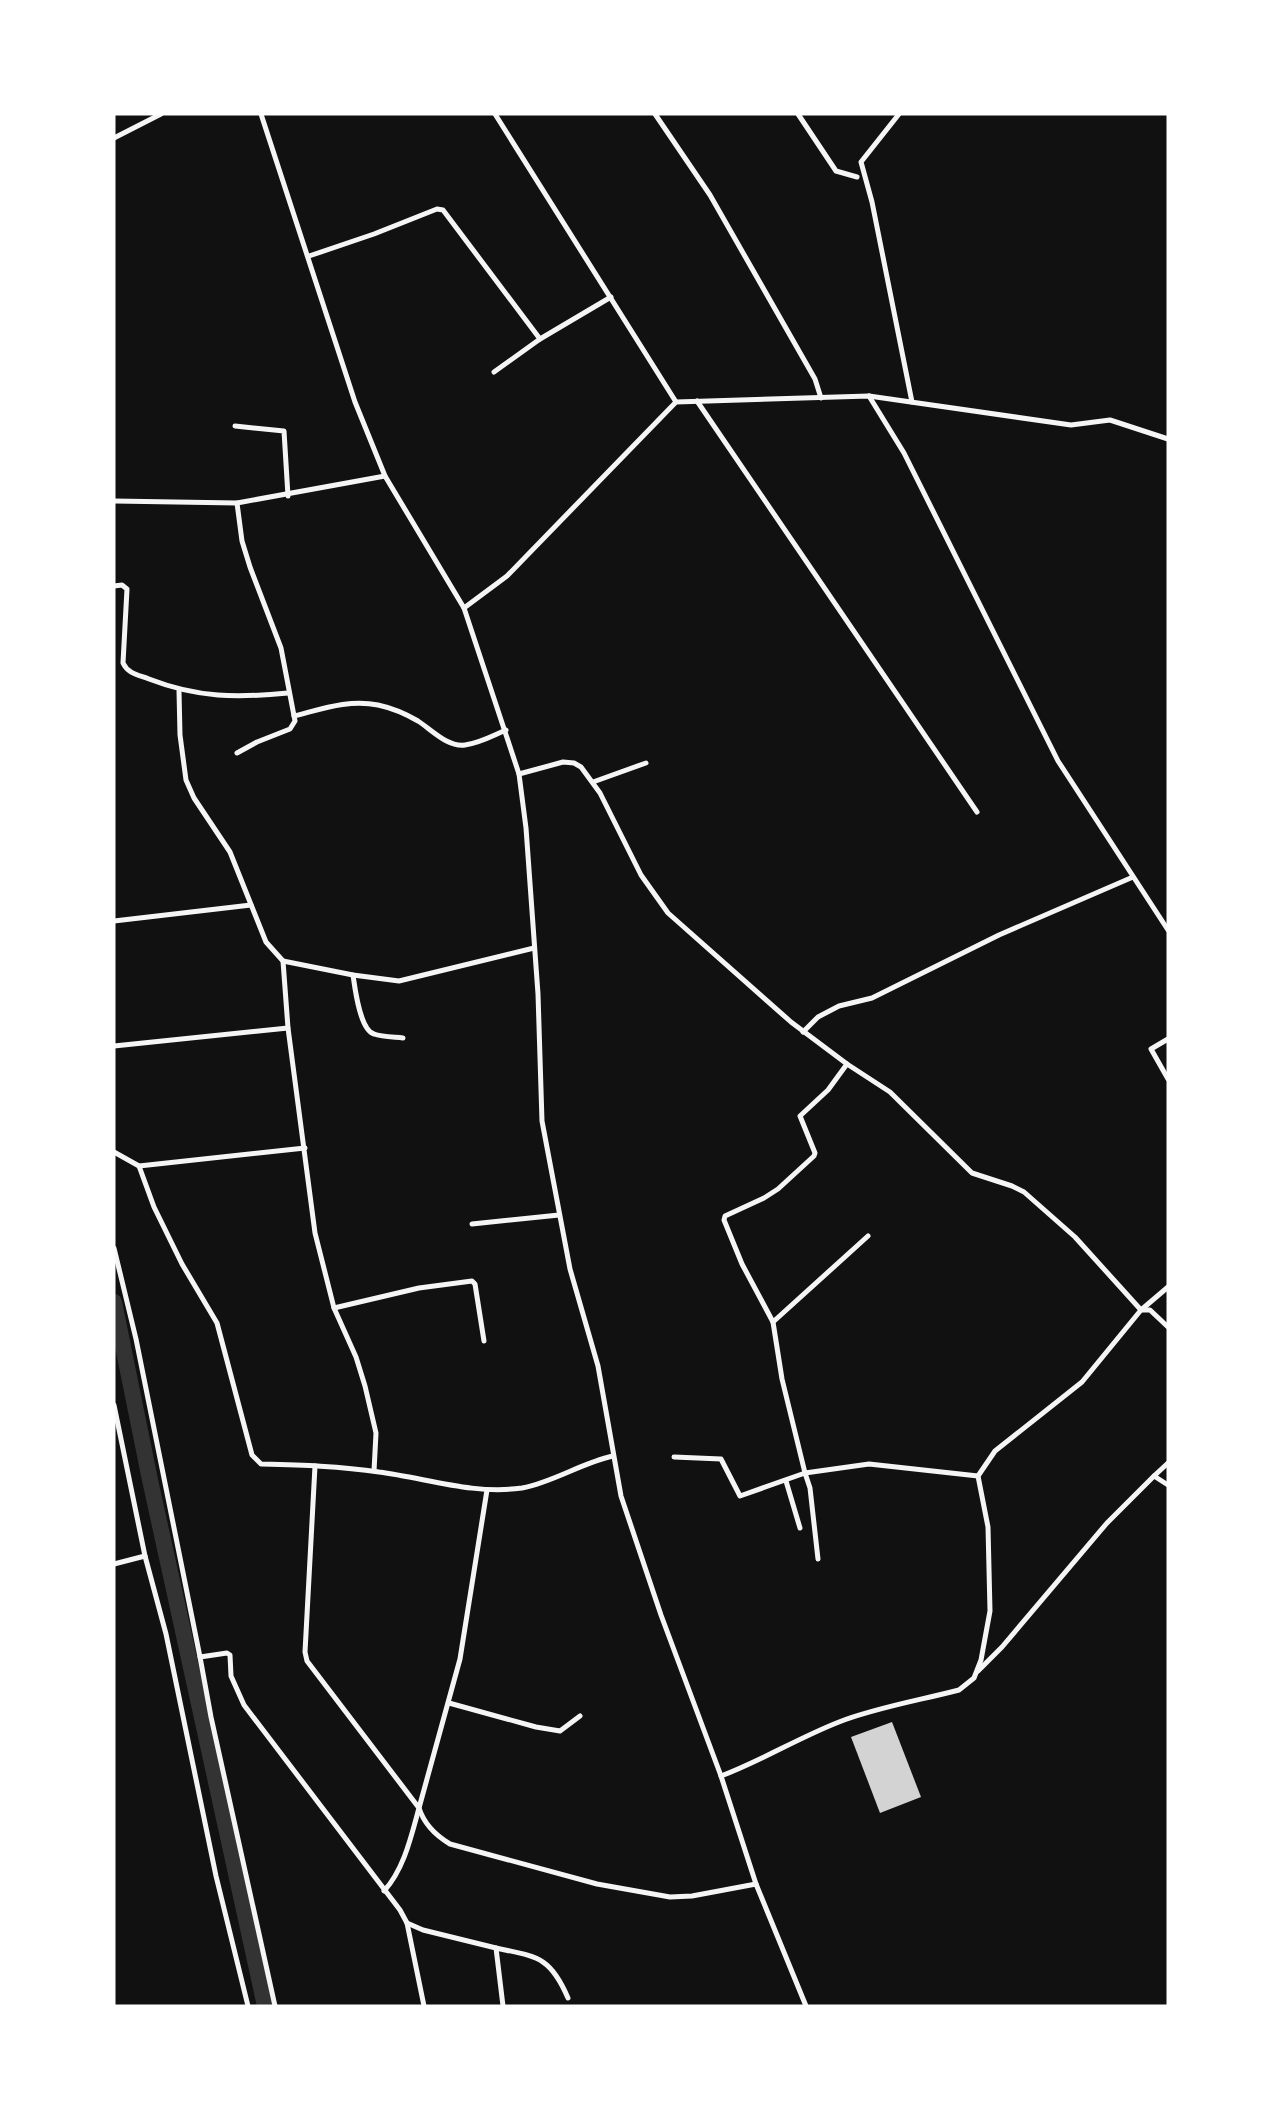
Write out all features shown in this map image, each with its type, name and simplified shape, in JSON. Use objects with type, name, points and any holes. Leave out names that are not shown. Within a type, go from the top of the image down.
[{"type":"street","points":[[114,138],[161,114]]},
{"type":"street","points":[[261,114],[355,402],[385,476],[464,608],[519,774],[526,828],[538,994],[541,1121],[570,1269],[598,1366],[625,1509],[721,1776],[756,1884],[806,2006]]},
{"type":"street","points":[[495,114],[676,402]]},
{"type":"street","points":[[656,114],[710,195],[815,379],[821,397]]},
{"type":"street","points":[[798,114],[836,171],[858,177]]},
{"type":"street","points":[[899,114],[861,162],[872,202],[912,402]]},
{"type":"street","points":[[309,256],[437,209],[443,210],[540,340]]},
{"type":"street","points":[[494,372],[540,340],[611,297]]},
{"type":"street","points":[[869,396],[904,453],[1058,761],[1168,930]]},
{"type":"street","points":[[464,608],[507,576],[676,402],[869,396],[1071,425],[1110,420],[1168,439]]},
{"type":"street","points":[[697,401],[977,812]]},
{"type":"street","points":[[235,426],[284,431],[288,496]]},
{"type":"street","points":[[114,501],[237,503],[288,496],[385,476]]},
{"type":"street","points":[[237,503],[246,554],[281,648],[294,716],[292,728],[237,753]]},
{"type":"street","points":[[114,586],[122,584],[127,589],[123,663],[128,671],[179,691],[217,696],[288,693]]},
{"type":"street","points":[[179,691],[180,735],[186,780],[194,798],[230,852],[266,942],[283,961],[399,981],[534,948]]},
{"type":"street","points":[[294,716],[359,702],[381,705],[403,713],[453,744],[483,741],[506,730]]},
{"type":"street","points":[[519,774],[552,764],[574,763],[581,767],[593,782],[659,904],[803,1032],[890,1092],[972,1173],[1024,1192],[1075,1237],[1141,1310],[1150,1310],[1168,1327]]},
{"type":"street","points":[[593,782],[646,763]]},
{"type":"street","points":[[803,1032],[818,1017],[839,1006],[873,998],[999,935],[1133,877]]},
{"type":"street","points":[[114,921],[251,905]]},
{"type":"street","points":[[283,961],[288,1028],[315,1233],[334,1308],[356,1357],[365,1386],[376,1433],[374,1471]]},
{"type":"street","points":[[353,975],[366,1030],[372,1034],[403,1038]]},
{"type":"street","points":[[114,1046],[288,1028]]},
{"type":"street","points":[[1168,1039],[1151,1049],[1168,1079]]},
{"type":"street","points":[[818,1559],[810,1488],[782,1379],[773,1322],[742,1264],[724,1220],[725,1216],[778,1189],[814,1156],[816,1153],[800,1116],[828,1090],[847,1064]]},
{"type":"street","points":[[114,1152],[139,1166],[304,1148]]},
{"type":"street","points":[[139,1166],[154,1207],[182,1264],[218,1322],[252,1455],[261,1464],[374,1471],[487,1490],[536,1484],[613,1456]]},
{"type":"street","points":[[472,1224],[559,1215]]},
{"type":"street","points":[[773,1322],[869,1236]]},
{"type":"street","points":[[114,1248],[136,1339],[214,1730],[275,2006]]},
{"type":"street","points":[[334,1308],[419,1288],[472,1281],[475,1284],[484,1341]]},
{"type":"street","points":[[721,1776],[758,1762],[841,1721],[958,1690],[974,1678],[981,1660],[990,1611],[988,1527],[978,1476],[995,1451],[1082,1382],[1141,1310],[1168,1287]]},
{"type":"street","points":[[114,1405],[145,1556],[166,1633],[216,1876],[248,2006]]},
{"type":"street","points":[[674,1457],[721,1459],[740,1496],[786,1482],[805,1473],[869,1464],[978,1476]]},
{"type":"street","points":[[976,1673],[1002,1647],[1107,1523],[1168,1463]]},
{"type":"street","points":[[314,1466],[305,1652],[307,1661],[438,1836],[450,1844],[597,1884],[681,1897],[756,1884]]},
{"type":"street","points":[[1154,1476],[1168,1485]]},
{"type":"street","points":[[786,1482],[800,1528]]},
{"type":"street","points":[[384,1891],[392,1882],[408,1847],[449,1703],[468,1621],[487,1490]]},
{"type":"street","points":[[114,1564],[145,1556]]},
{"type":"street","points":[[200,1657],[227,1653],[230,1656],[231,1676],[244,1705],[400,1910],[407,1923],[424,2006]]},
{"type":"street","points":[[449,1703],[560,1731],[580,1716]]},
{"type":"street","points":[[407,1923],[422,1930],[536,1958],[553,1968],[568,1998]]},
{"type":"street","points":[[496,1948],[503,2006]]},
{"type":"building","points":[[892,1722],[921,1797],[880,1813],[851,1737]]},
{"type":"waterway","points":[[114,1302],[150,1480],[265,2006]]}]
